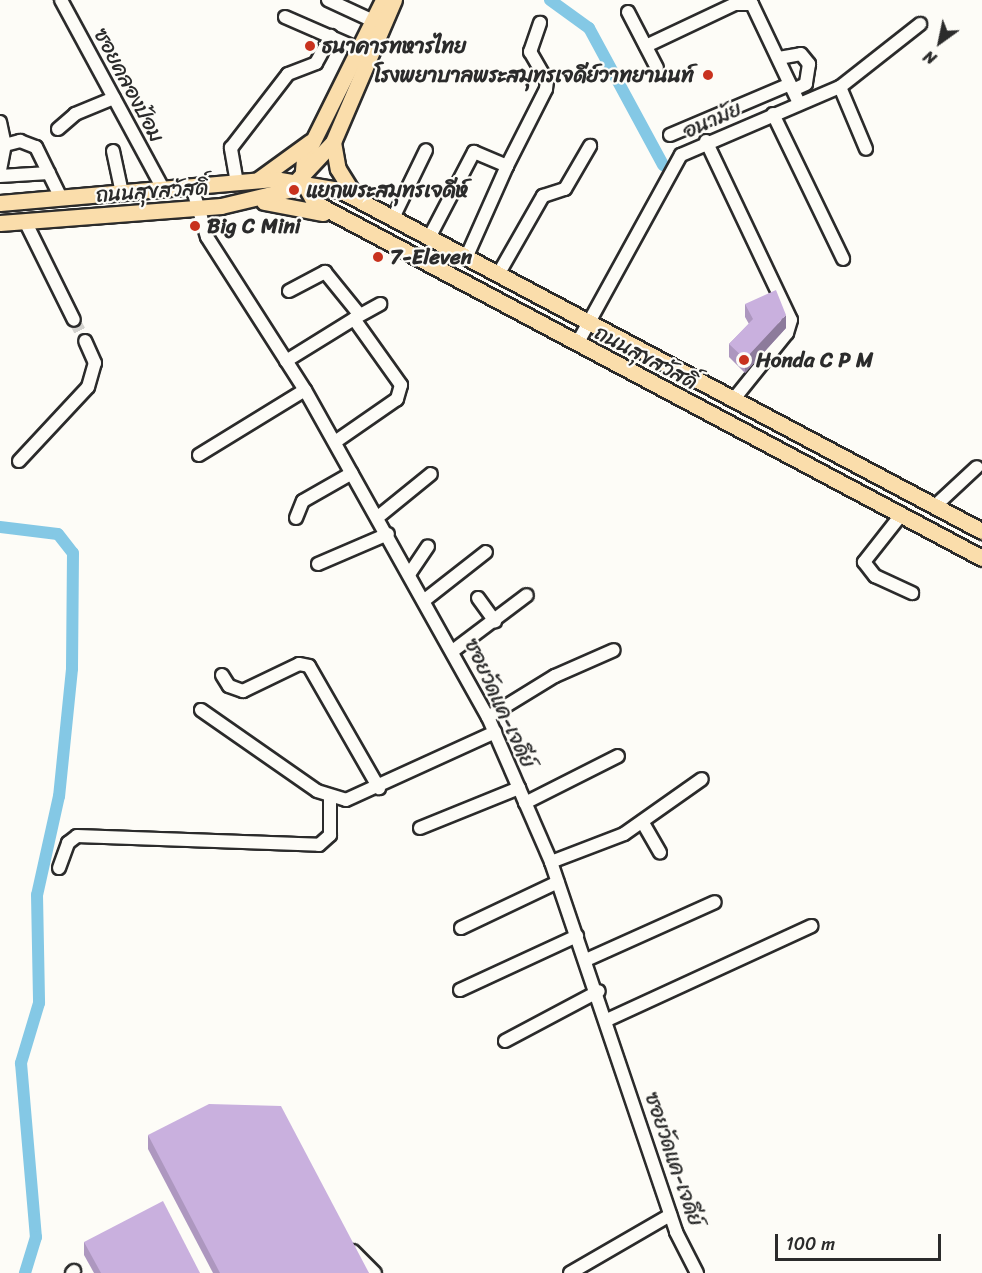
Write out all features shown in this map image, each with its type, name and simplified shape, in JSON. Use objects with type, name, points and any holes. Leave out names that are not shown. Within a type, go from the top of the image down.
[{"type":"main road","points":[[302,180],[310,142],[383,0]]},
{"type":"main road","name":"ถนนสุขสวัสดิ์","points":[[0,223],[197,209],[260,201],[302,180],[333,142],[394,0]]},
{"type":"main road","points":[[354,54],[367,67]]},
{"type":"main road","points":[[257,180],[310,142]]},
{"type":"main road","points":[[333,142],[338,169],[355,196]]},
{"type":"main road","name":"ถนนสุขสวัสดิ์","points":[[0,203],[257,180],[302,180],[355,196],[982,531]]},
{"type":"main road","name":"ถนนสุขสวัสดิ์","points":[[302,180],[310,198],[334,216],[982,558]]},
{"type":"main road","points":[[260,201],[334,216]]},
{"type":"street","name":"ซอยคลองป้อม","points":[[61,0],[163,189]]},
{"type":"street","points":[[328,0],[371,20]]},
{"type":"street","points":[[646,46],[735,4],[754,2],[799,103]]},
{"type":"street","points":[[628,12],[657,68]]},
{"type":"street","points":[[285,17],[331,36],[354,54]]},
{"type":"street","points":[[467,256],[507,166],[546,89],[547,81],[531,52],[540,23]]},
{"type":"street","name":"อนามัย","points":[[577,344],[675,163],[693,147],[706,141],[840,87],[920,24]]},
{"type":"street","points":[[237,183],[231,148],[288,74],[316,63],[331,36]]},
{"type":"street","points":[[670,135],[791,87],[806,84],[809,64],[801,54],[779,58]]},
{"type":"street","points":[[840,87],[866,149]]},
{"type":"street","points":[[58,129],[75,114],[114,98]]},
{"type":"street","points":[[773,114],[843,259]]},
{"type":"street","points":[[0,122],[5,145],[0,170]]},
{"type":"street","points":[[685,128],[693,147]]},
{"type":"street","points":[[5,145],[20,141],[36,147],[61,198]]},
{"type":"street","points":[[706,141],[791,320],[787,333],[734,399]]},
{"type":"street","points":[[499,273],[543,196],[565,189],[590,146]]},
{"type":"street","points":[[394,216],[426,150]]},
{"type":"street","points":[[113,151],[122,193]]},
{"type":"street","points":[[430,236],[470,156],[482,153],[507,166]]},
{"type":"street","points":[[0,176],[49,172]]},
{"type":"street","name":"ซอยวัดแค-เจดีย์","points":[[192,187],[207,237],[305,390],[426,599],[495,732],[551,862],[598,991],[670,1215],[697,1273]]},
{"type":"street","points":[[25,221],[74,320]]},
{"type":"street","points":[[289,291],[325,272],[401,385],[400,393],[335,442]]},
{"type":"street","points":[[286,361],[380,304]]},
{"type":"street","points":[[19,461],[88,387],[95,363],[85,341]]},
{"type":"street","points":[[199,455],[305,390]]},
{"type":"street","points":[[935,506],[977,467]]},
{"type":"street","points":[[296,518],[303,501],[352,473]]},
{"type":"street","points":[[378,517],[431,474]]},
{"type":"street","points":[[901,515],[864,561],[875,576],[912,593]]},
{"type":"street","points":[[318,564],[388,534]]},
{"type":"street","points":[[410,573],[428,546]]},
{"type":"street","points":[[426,599],[486,552]]},
{"type":"street","points":[[454,650],[527,596]]},
{"type":"street","points":[[478,598],[495,621]]},
{"type":"street","points":[[488,717],[555,676],[614,650]]},
{"type":"street","points":[[222,675],[229,686],[243,691],[299,664],[309,666],[380,788]]},
{"type":"street","points":[[201,710],[330,797],[346,800],[380,788],[495,732]]},
{"type":"street","points":[[525,803],[618,756]]},
{"type":"street","points":[[551,862],[643,823],[702,779]]},
{"type":"street","points":[[420,828],[519,788]]},
{"type":"street","points":[[59,868],[68,843],[77,836],[319,845],[330,835],[330,797]]},
{"type":"street","points":[[643,823],[660,853]]},
{"type":"street","points":[[461,928],[558,882]]},
{"type":"street","points":[[586,960],[715,902]]},
{"type":"street","points":[[607,1020],[811,926]]},
{"type":"street","points":[[460,990],[578,936]]},
{"type":"street","points":[[505,1041],[598,991]]},
{"type":"street","points":[[570,1273],[670,1215]]},
{"type":"street","points":[[348,1242],[375,1273]]},
{"type":"building","points":[[776,290],[786,315],[745,359],[729,344],[753,319],[745,304]]},
{"type":"building","points":[[209,1104],[281,1106],[369,1273],[220,1273],[148,1135]]},
{"type":"building","points":[[163,1201],[200,1273],[101,1273],[84,1242]]},
{"type":"waterway","points":[[550,0],[589,28],[663,165]]},
{"type":"waterway","points":[[0,527],[58,534],[73,553],[72,669],[59,796],[37,895],[39,1003],[21,1063],[36,1237],[25,1273]]},
{"type":"tunnel","points":[[74,320],[85,341]]},
{"type":"place","name":"ธนาคารทหารไทย","points":[[310,46]]},
{"type":"place","name":"โรงพยาบาลพระสมุทรเจดีย์วาทยานนท์","points":[[708,75]]},
{"type":"place","name":"แยกพระสมุทรเจดีห์","points":[[294,190]]},
{"type":"place","name":"Big C Mini","points":[[195,226]]},
{"type":"place","name":"7-Eleven","points":[[378,257]]},
{"type":"place","name":"Honda C P M","points":[[744,360]]}]
